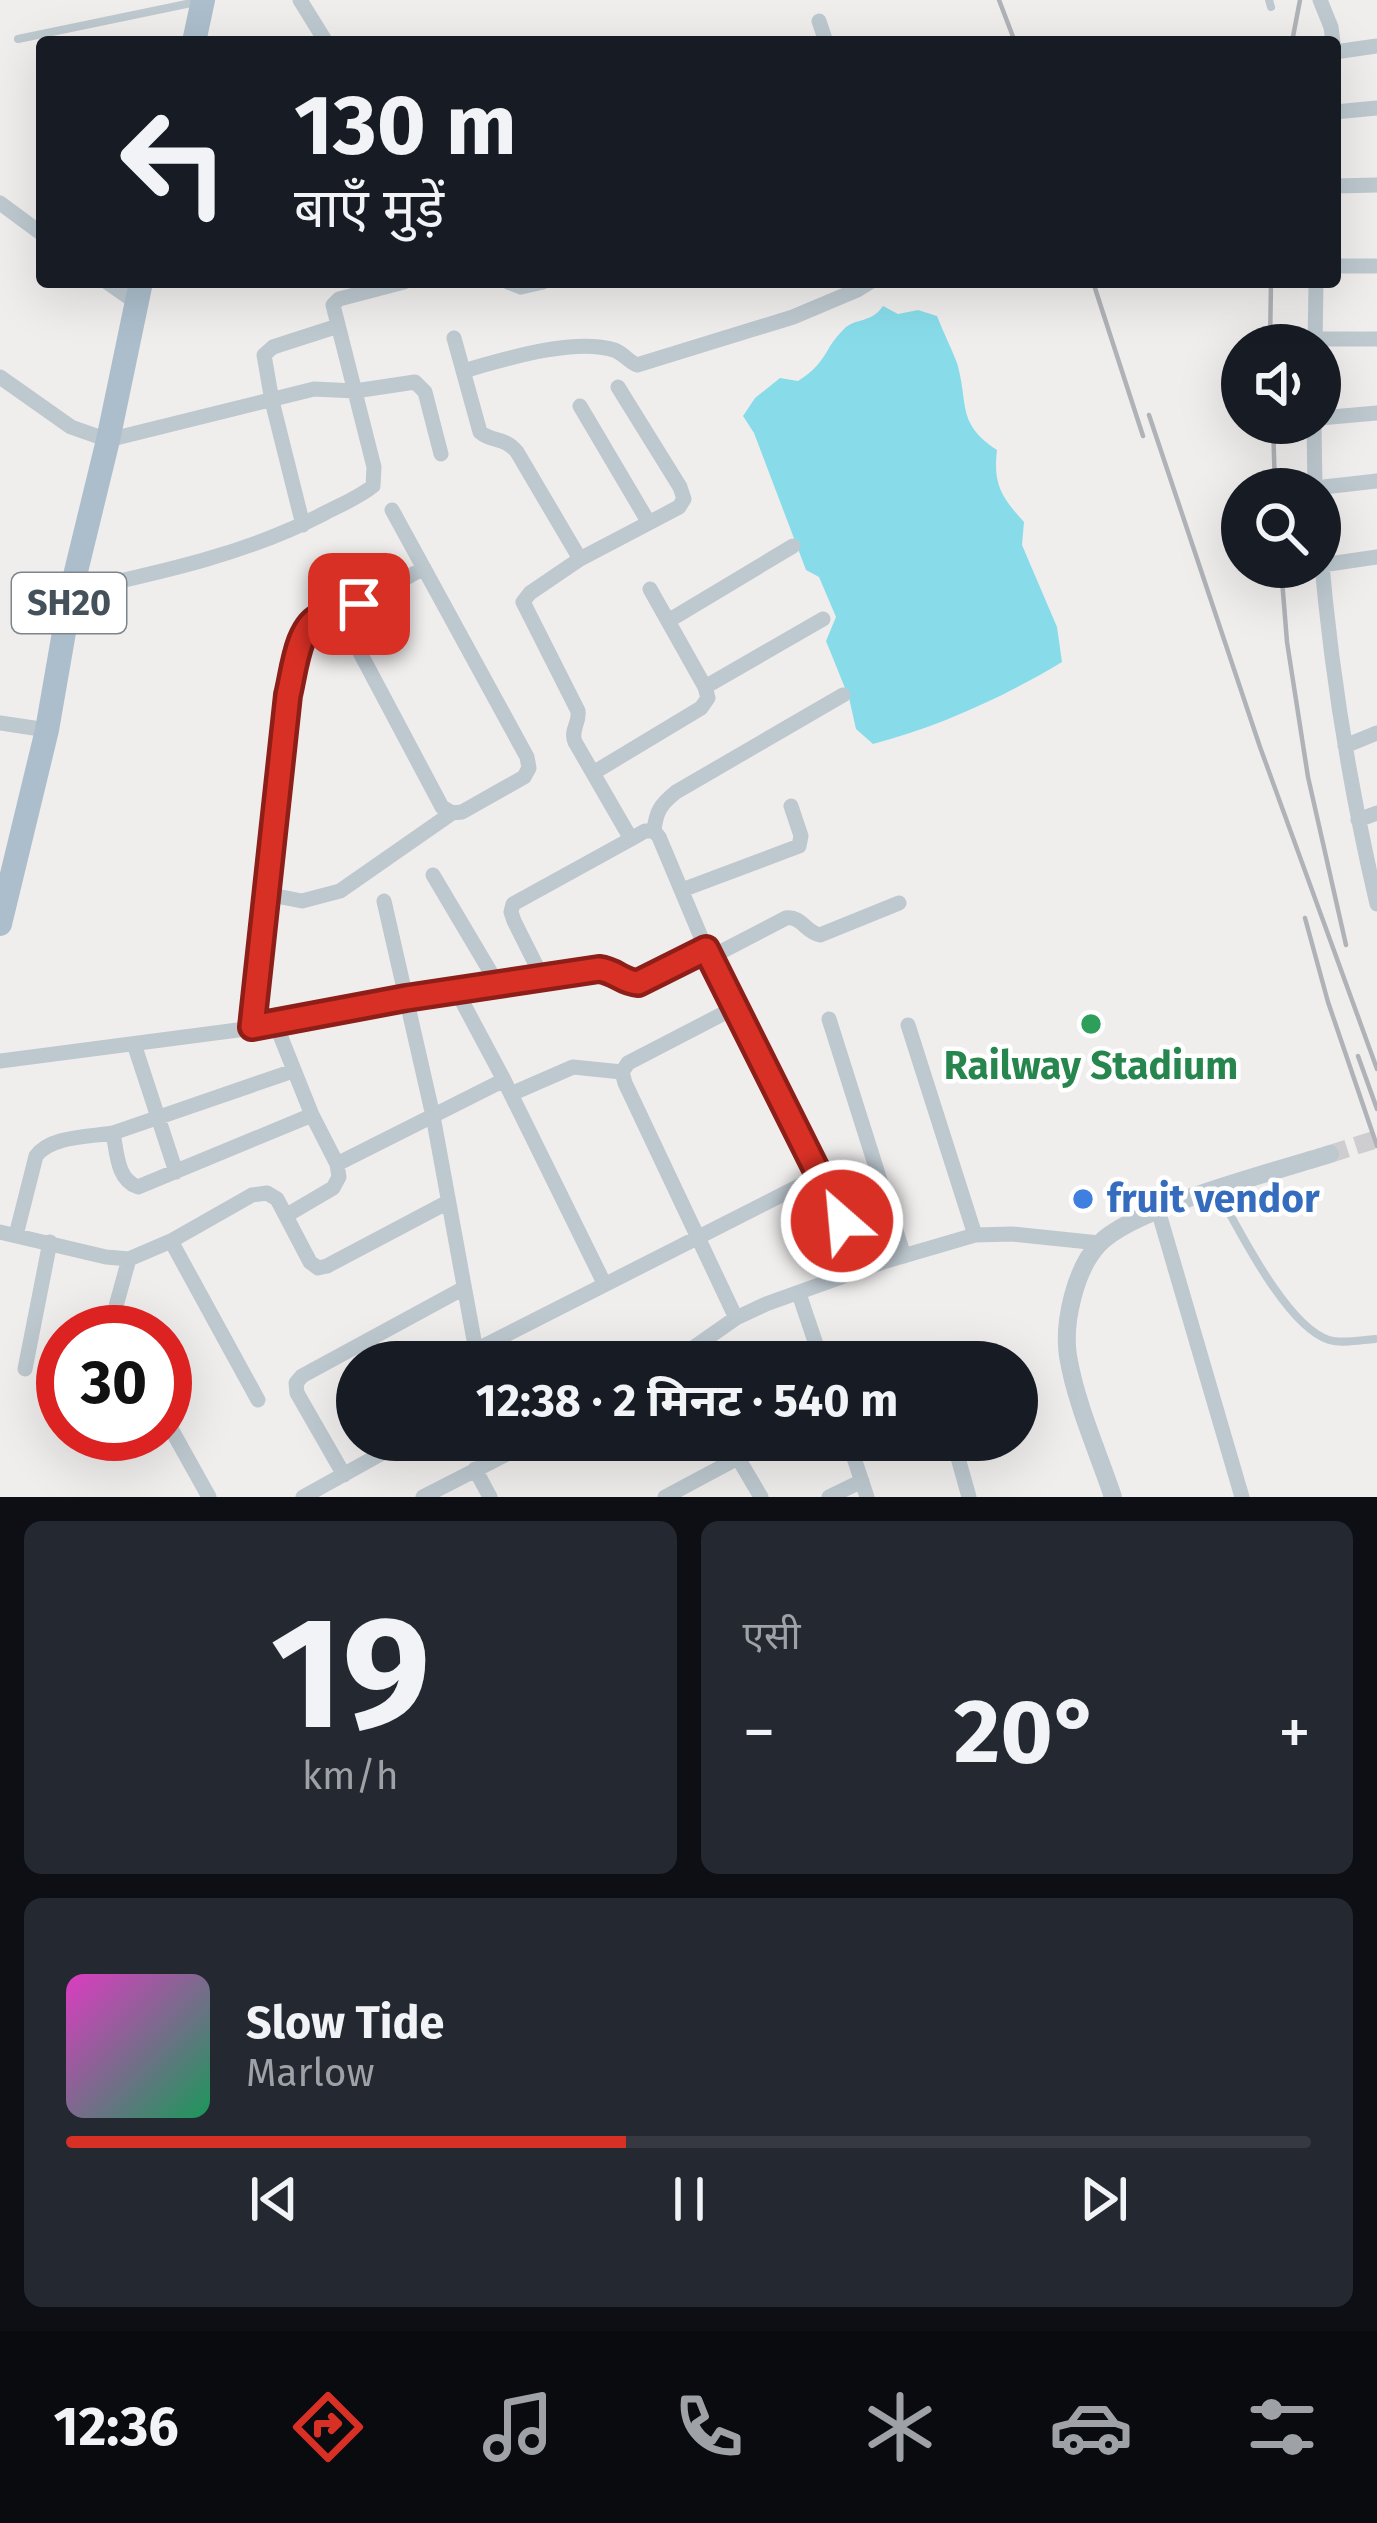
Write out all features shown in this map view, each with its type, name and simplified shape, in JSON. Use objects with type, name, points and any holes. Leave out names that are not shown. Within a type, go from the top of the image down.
[{"type":"main road","points":[[195,36],[203,0]]},
{"type":"main road","name":"SH20","points":[[0,924],[47,730],[70,592],[139,293]]},
{"type":"street","points":[[300,0],[322,36]]},
{"type":"street","points":[[1320,0],[1332,36]]},
{"type":"street","points":[[819,21],[824,36]]},
{"type":"street","points":[[1341,51],[1377,46]]},
{"type":"street","points":[[1341,111],[1377,108]]},
{"type":"street","points":[[1341,186],[1377,185]]},
{"type":"street","points":[[0,203],[36,230]]},
{"type":"street","points":[[1341,266],[1377,266]]},
{"type":"street","points":[[70,592],[186,566],[303,524],[373,486],[375,475],[333,309],[335,300],[381,288]]},
{"type":"street","points":[[463,371],[529,353],[577,348],[614,350],[638,365],[794,317],[860,288]]},
{"type":"street","points":[[1315,324],[1316,288]]},
{"type":"street","points":[[303,524],[264,359],[266,352],[338,326]]},
{"type":"street","points":[[454,338],[479,430],[507,441],[517,452],[580,559]]},
{"type":"street","points":[[1341,341],[1377,339]]},
{"type":"street","points":[[0,376],[71,427],[108,440],[314,389],[355,391],[408,382],[425,392],[440,454]]},
{"type":"street","points":[[618,387],[684,499],[680,507],[580,559],[530,593],[523,605],[578,711],[573,736],[632,839]]},
{"type":"street","points":[[580,406],[649,523]]},
{"type":"street","points":[[1341,417],[1377,413]]},
{"type":"street","points":[[1341,486],[1377,481]]},
{"type":"street","points":[[266,894],[302,901],[340,891],[452,813],[524,777],[529,768],[392,510]]},
{"type":"street","points":[[668,621],[793,546]]},
{"type":"street","points":[[1341,562],[1377,556]]},
{"type":"street","points":[[252,1027],[288,695],[308,625],[424,568]]},
{"type":"street","points":[[1325,588],[1345,746],[1377,904]]},
{"type":"street","points":[[592,773],[701,708],[709,698],[650,589]]},
{"type":"street","points":[[338,613],[442,807],[452,813]]},
{"type":"street","points":[[705,687],[823,619]]},
{"type":"street","points":[[843,695],[661,803],[654,831],[819,1176],[855,1240],[886,1261]]},
{"type":"street","points":[[0,723],[47,730]]},
{"type":"street","points":[[1345,746],[1377,733]]},
{"type":"street","points":[[682,890],[800,846],[790,806]]},
{"type":"street","points":[[1358,820],[1377,813]]},
{"type":"street","points":[[542,977],[514,921],[513,904],[645,831],[654,831]]},
{"type":"street","points":[[434,875],[497,983]]},
{"type":"street","points":[[384,901],[433,1116],[474,1341]]},
{"type":"street","points":[[0,1061],[276,1024],[406,998],[599,969],[638,983],[786,919],[800,920],[820,935],[899,903]]},
{"type":"street","points":[[456,990],[604,1283]]},
{"type":"street","points":[[736,1006],[628,1063],[622,1072],[736,1318]]},
{"type":"street","points":[[829,1018],[904,1256]]},
{"type":"street","points":[[276,1024],[339,1177],[333,1187],[287,1215]]},
{"type":"street","points":[[908,1025],[975,1235]]},
{"type":"street","points":[[134,1044],[176,1172]]},
{"type":"street","points":[[337,1165],[433,1116],[507,1087],[573,1066],[622,1072]]},
{"type":"street","points":[[293,1071],[112,1133],[42,1148],[8,1234],[129,1259],[252,1195],[266,1193],[277,1199],[310,1262],[318,1268],[448,1202]]},
{"type":"street","points":[[112,1133],[122,1174],[129,1184],[139,1186],[312,1115]]},
{"type":"street","points":[[1114,1497],[1069,1360],[1066,1334],[1084,1267],[1099,1243],[1158,1210],[1330,1154]]},
{"type":"street","points":[[503,1341],[604,1283],[819,1176]]},
{"type":"street","points":[[1158,1210],[1242,1497]]},
{"type":"street","points":[[705,1341],[736,1318],[886,1261],[975,1235],[1099,1243]]},
{"type":"street","points":[[171,1241],[258,1400]]},
{"type":"street","points":[[25,1369],[50,1242]]},
{"type":"street","points":[[116,1305],[129,1259]]},
{"type":"street","points":[[344,1475],[297,1393],[296,1383],[464,1288]]},
{"type":"street","points":[[800,1294],[815,1341]]},
{"type":"street","points":[[189,1461],[209,1497]]},
{"type":"street","points":[[303,1497],[369,1461]]},
{"type":"street","points":[[423,1497],[492,1461]]},
{"type":"street","points":[[664,1497],[732,1461]]},
{"type":"street","points":[[740,1461],[761,1497]]},
{"type":"street","points":[[959,1461],[969,1497]]},
{"type":"street","points":[[475,1469],[490,1497]]},
{"type":"street","points":[[829,1497],[864,1489]]},
{"type":"lane","points":[[18,39],[203,0]]},
{"type":"lane","points":[[1218,1190],[1273,1285],[1313,1333],[1333,1342],[1375,1339]]},
{"type":"water","points":[[883,306],[898,314],[918,310],[937,316],[957,363],[969,421],[997,450],[1000,489],[1024,522],[1022,545],[1057,627],[1062,662],[970,710],[873,744],[856,729],[826,641],[836,617],[819,577],[806,570],[754,433],[743,416],[755,398],[780,378],[798,381],[808,374],[843,330]]},
{"type":"tunnel","points":[[1330,1154],[1377,1139]]},
{"type":"railway","points":[[999,0],[1013,36]]},
{"type":"railway","points":[[1293,36],[1300,0]]},
{"type":"railway","points":[[1095,288],[1143,436]]},
{"type":"railway","points":[[1270,324],[1271,288]]},
{"type":"railway","points":[[1149,415],[1260,747],[1377,1069]]},
{"type":"railway","points":[[1274,444],[1274,468]]},
{"type":"railway","points":[[1283,588],[1308,777],[1346,945]]},
{"type":"railway","points":[[1305,918],[1377,1146]]},
{"type":"railway","points":[[1358,1056],[1377,1109]]},
{"type":"place","name":"Railway Stadium","points":[[1091,1024]]},
{"type":"place","name":"fruit vendor","points":[[1083,1199]]},
{"type":"route","points":[[359,604],[308,625],[288,695],[252,1027],[599,969],[638,983],[706,949],[842,1221]]}]
